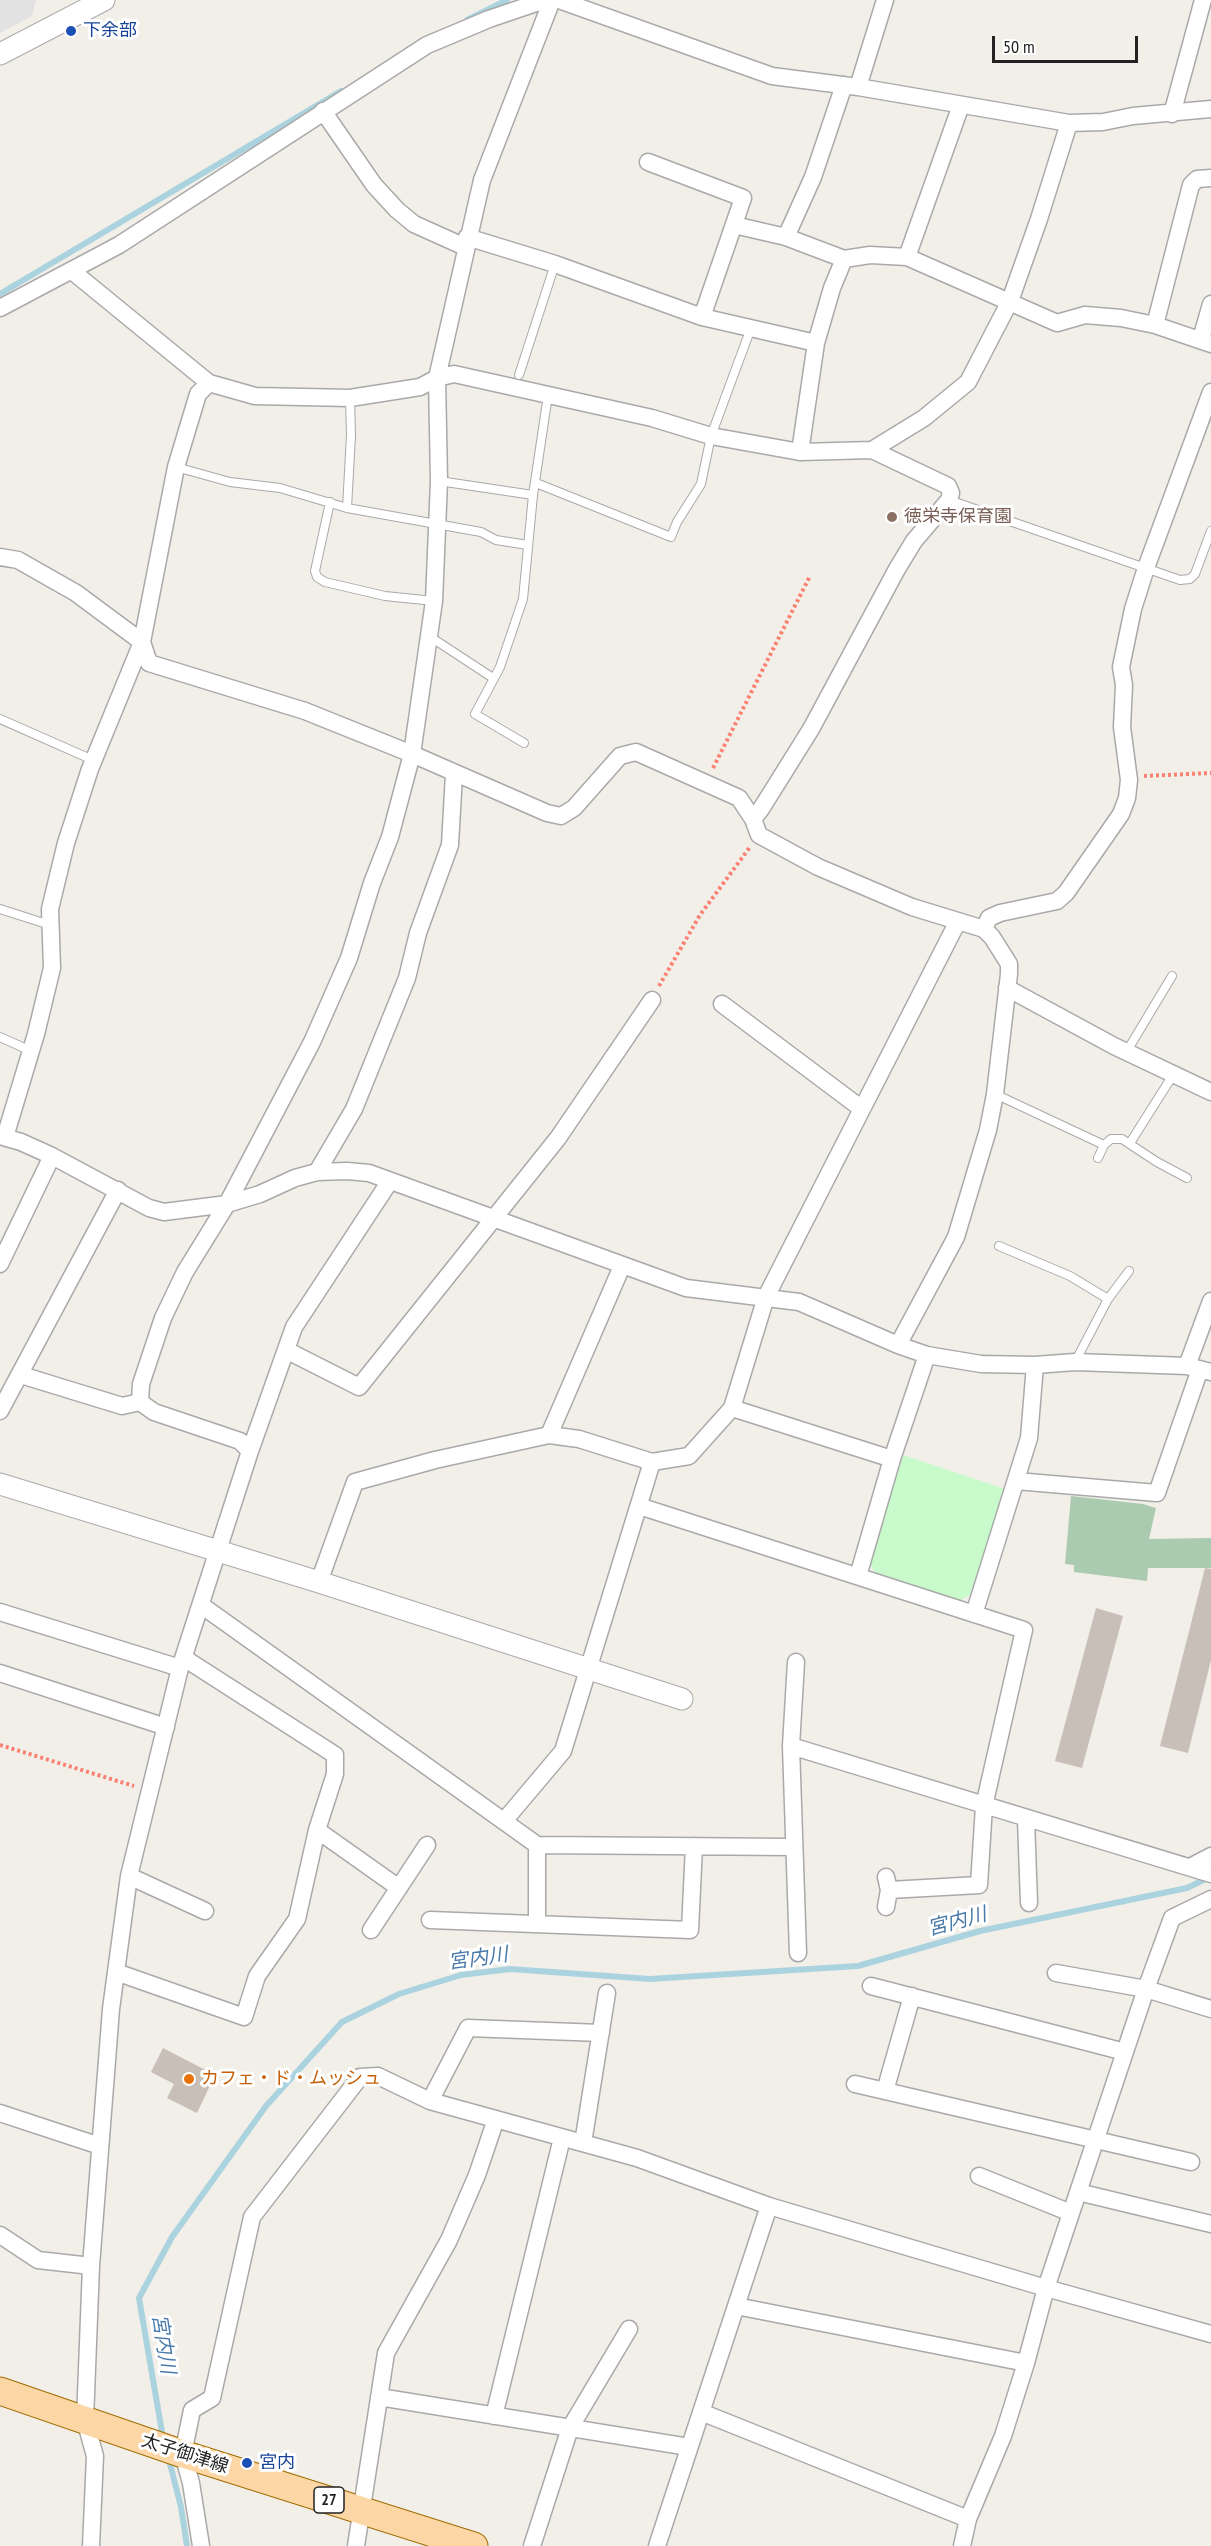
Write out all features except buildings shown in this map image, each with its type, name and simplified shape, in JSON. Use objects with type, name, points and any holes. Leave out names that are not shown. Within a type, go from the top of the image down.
[{"type":"main road","name":"太子御津線","points":[[0,2391],[183,2454],[474,2546]]},
{"type":"street","points":[[0,54],[104,0]]},
{"type":"street","points":[[0,308],[119,245],[427,45],[545,0]]},
{"type":"street","points":[[140,1402],[141,1384],[163,1318],[184,1272],[226,1204],[312,1042],[349,958],[372,883],[390,837],[412,754],[434,601],[439,481],[438,378],[466,242],[482,180],[552,0]]},
{"type":"street","points":[[559,0],[772,76],[851,86],[1069,123],[1103,122],[1133,116],[1211,109]]},
{"type":"street","points":[[786,237],[885,0]]},
{"type":"street","points":[[1172,114],[1203,0]]},
{"type":"street","points":[[907,257],[961,105]]},
{"type":"street","points":[[323,111],[374,185],[397,210],[414,224],[466,242],[555,264],[702,317],[816,343]]},
{"type":"street","points":[[872,450],[924,418],[968,382],[1010,301],[1069,123]]},
{"type":"street","points":[[648,162],[743,198],[702,317]]},
{"type":"street","points":[[1155,325],[1191,184],[1197,178],[1211,178]]},
{"type":"street","points":[[734,225],[786,237],[844,259],[870,255],[907,257],[1057,323],[1085,315],[1121,318],[1155,325],[1206,342],[1211,304]]},
{"type":"street","points":[[800,452],[816,343],[832,288],[844,259]]},
{"type":"street","points":[[72,271],[209,383],[255,396],[350,398],[420,387],[438,378],[454,374],[652,418],[711,436],[800,452],[872,450],[948,486],[951,493],[949,500],[915,541],[897,569],[811,729],[761,809],[756,827]]},
{"type":"street","points":[[209,383],[198,394],[176,467],[142,642],[93,760],[66,843],[50,909],[52,968],[31,1051],[2,1137],[52,1156],[149,1208],[164,1212],[226,1204],[318,1172],[369,1173],[686,1288],[799,1302],[898,1345],[927,1355],[981,1364],[1035,1365],[1075,1362],[1199,1369]]},
{"type":"street","points":[[984,929],[989,918],[1000,913],[1057,902],[1066,893],[1121,814],[1129,780],[1122,727],[1124,685],[1121,668],[1133,609],[1146,568],[1206,426],[1211,392]]},
{"type":"street","points":[[0,557],[18,560],[76,593],[142,642],[149,663],[305,711],[412,754],[547,813],[561,816],[574,808],[620,756],[636,752],[739,798],[756,827],[818,867],[912,907],[984,929],[992,937],[1009,964],[995,1094],[988,1130],[956,1237],[898,1345]]},
{"type":"street","points":[[318,1172],[354,1109],[407,978],[418,933],[450,845],[454,774]]},
{"type":"street","points":[[319,1582],[355,1482],[435,1460],[549,1435],[579,1439],[652,1462],[689,1456],[732,1408],[765,1297],[958,921]]},
{"type":"street","points":[[1007,988],[1173,1075],[1211,1092]]},
{"type":"street","points":[[286,1350],[359,1387],[558,1138],[652,1000]]},
{"type":"street","points":[[722,1004],[862,1109]]},
{"type":"street","points":[[0,1263],[52,1156]]},
{"type":"street","points":[[91,2546],[95,2457],[86,2420],[91,2266],[111,2009],[129,1876],[182,1663],[250,1451],[294,1327],[390,1181]]},
{"type":"street","points":[[0,1411],[118,1190]]},
{"type":"street","points":[[549,1435],[622,1266]]},
{"type":"street","points":[[1016,1481],[1157,1493],[1199,1369],[1211,1301]]},
{"type":"street","points":[[858,1576],[892,1459],[927,1355]]},
{"type":"street","points":[[974,1614],[1029,1438],[1035,1365]]},
{"type":"street","points":[[21,1375],[122,1406],[140,1402],[154,1412],[240,1441],[250,1451]]},
{"type":"street","points":[[732,1408],[892,1459]]},
{"type":"street","points":[[504,1821],[563,1751],[652,1462]]},
{"type":"street","points":[[0,1484],[319,1582],[682,1699]]},
{"type":"street","points":[[639,1506],[1024,1630],[984,1806],[979,1885],[887,1891]]},
{"type":"street","points":[[201,1605],[537,1845],[793,1847]]},
{"type":"street","points":[[0,1612],[182,1663],[335,1755],[335,1774],[317,1830],[297,1919],[257,1976],[244,2017],[116,1972]]},
{"type":"street","points":[[796,1662],[791,1746],[798,1953]]},
{"type":"street","points":[[0,1673],[166,1727]]},
{"type":"street","points":[[791,1746],[1026,1819],[1192,1866],[1211,1874]]},
{"type":"street","points":[[1026,1819],[1029,1903]]},
{"type":"street","points":[[317,1830],[399,1888]]},
{"type":"street","points":[[371,1930],[427,1845]]},
{"type":"street","points":[[537,1845],[537,1924]]},
{"type":"street","points":[[430,1920],[690,1930],[694,1846]]},
{"type":"street","points":[[1192,1866],[1211,1856]]},
{"type":"street","points":[[129,1876],[205,1911]]},
{"type":"street","points":[[962,2546],[968,2519],[1003,2436],[1046,2288],[1172,1918],[1211,1899]]},
{"type":"street","points":[[1056,1973],[1146,1989],[1211,2009]]},
{"type":"street","points":[[871,1986],[1125,2052]]},
{"type":"street","points":[[583,2144],[607,1993]]},
{"type":"street","points":[[885,2091],[912,1996]]},
{"type":"street","points":[[430,2101],[468,2028],[601,2032]]},
{"type":"street","points":[[201,2546],[191,2483],[183,2454],[192,2409],[212,2398],[252,2217],[360,2077],[378,2076],[430,2101],[637,2158],[769,2206],[1211,2334]]},
{"type":"street","points":[[855,2084],[1191,2162]]},
{"type":"street","points":[[0,2113],[100,2146]]},
{"type":"street","points":[[356,2546],[386,2353],[407,2320],[449,2240],[477,2175],[496,2119]]},
{"type":"street","points":[[494,2416],[562,2138]]},
{"type":"street","points":[[979,2176],[1071,2213]]},
{"type":"street","points":[[1078,2192],[1211,2224]]},
{"type":"street","points":[[657,2546],[769,2206]]},
{"type":"street","points":[[0,2235],[38,2260],[91,2266]]},
{"type":"street","points":[[736,2306],[1026,2363]]},
{"type":"street","points":[[532,2546],[570,2428],[628,2329]]},
{"type":"street","points":[[379,2397],[689,2447]]},
{"type":"street","points":[[701,2412],[968,2519]]},
{"type":"lane","points":[[519,375],[555,264]]},
{"type":"lane","points":[[536,483],[671,537],[677,522],[701,484],[711,436],[751,327]]},
{"type":"lane","points":[[524,743],[475,714],[500,667],[523,599],[528,545],[531,537],[533,495],[548,395]]},
{"type":"lane","points":[[347,508],[351,435],[350,398]]},
{"type":"lane","points":[[176,467],[230,482],[280,488],[347,508],[481,532],[496,540],[528,545]]},
{"type":"lane","points":[[439,481],[533,495]]},
{"type":"lane","points":[[949,500],[1180,580],[1190,579],[1195,574],[1211,531]]},
{"type":"lane","points":[[330,502],[315,571],[317,577],[325,582],[385,596],[434,601]]},
{"type":"lane","points":[[429,636],[493,678]]},
{"type":"lane","points":[[0,719],[93,760]]},
{"type":"lane","points":[[0,909],[51,925]]},
{"type":"lane","points":[[1127,1051],[1172,976]]},
{"type":"lane","points":[[0,1037],[31,1051]]},
{"type":"lane","points":[[1130,1143],[1173,1075]]},
{"type":"lane","points":[[995,1094],[1104,1145]]},
{"type":"lane","points":[[1098,1158],[1104,1145],[1111,1139],[1122,1139],[1187,1178]]},
{"type":"lane","points":[[999,1246],[1070,1276],[1108,1299]]},
{"type":"lane","points":[[1075,1362],[1108,1299],[1129,1271]]},
{"type":"path","points":[[706,782],[810,576]]},
{"type":"path","points":[[1129,780],[1152,774],[1201,775],[1211,773]]},
{"type":"path","points":[[652,1000],[700,915],[756,827]]},
{"type":"path","points":[[0,1745],[150,1791]]},
{"type":"green space","points":[[903,1455],[1005,1489],[971,1594],[957,1602],[878,1577],[868,1561]]},
{"type":"green space","points":[[1071,1496],[1143,1504],[1156,1508],[1149,1539],[1211,1538],[1211,1568],[1148,1568],[1147,1581],[1074,1572],[1074,1565],[1065,1564]]},
{"type":"shaded area","points":[[0,0],[36,0],[32,16],[0,33]]},
{"type":"waterway","points":[[467,20],[507,0]]},
{"type":"waterway","points":[[0,294],[341,91]]},
{"type":"waterway","name":"宮内川","points":[[163,2438],[139,2298],[172,2237],[266,2106],[342,2022],[399,1994],[461,1975],[510,1969],[650,1979],[858,1966],[980,1931],[1187,1888],[1210,1877]]},
{"type":"waterway","name":"宮内川","points":[[168,2456],[181,2507],[187,2546]]},
{"type":"place","name":"下余部","points":[[71,31]]},
{"type":"place","name":"徳栄寺保育園","points":[[892,517]]},
{"type":"place","name":"カフェ・ド・ムッシュ","points":[[189,2079]]},
{"type":"place","name":"宮内","points":[[247,2463]]}]
